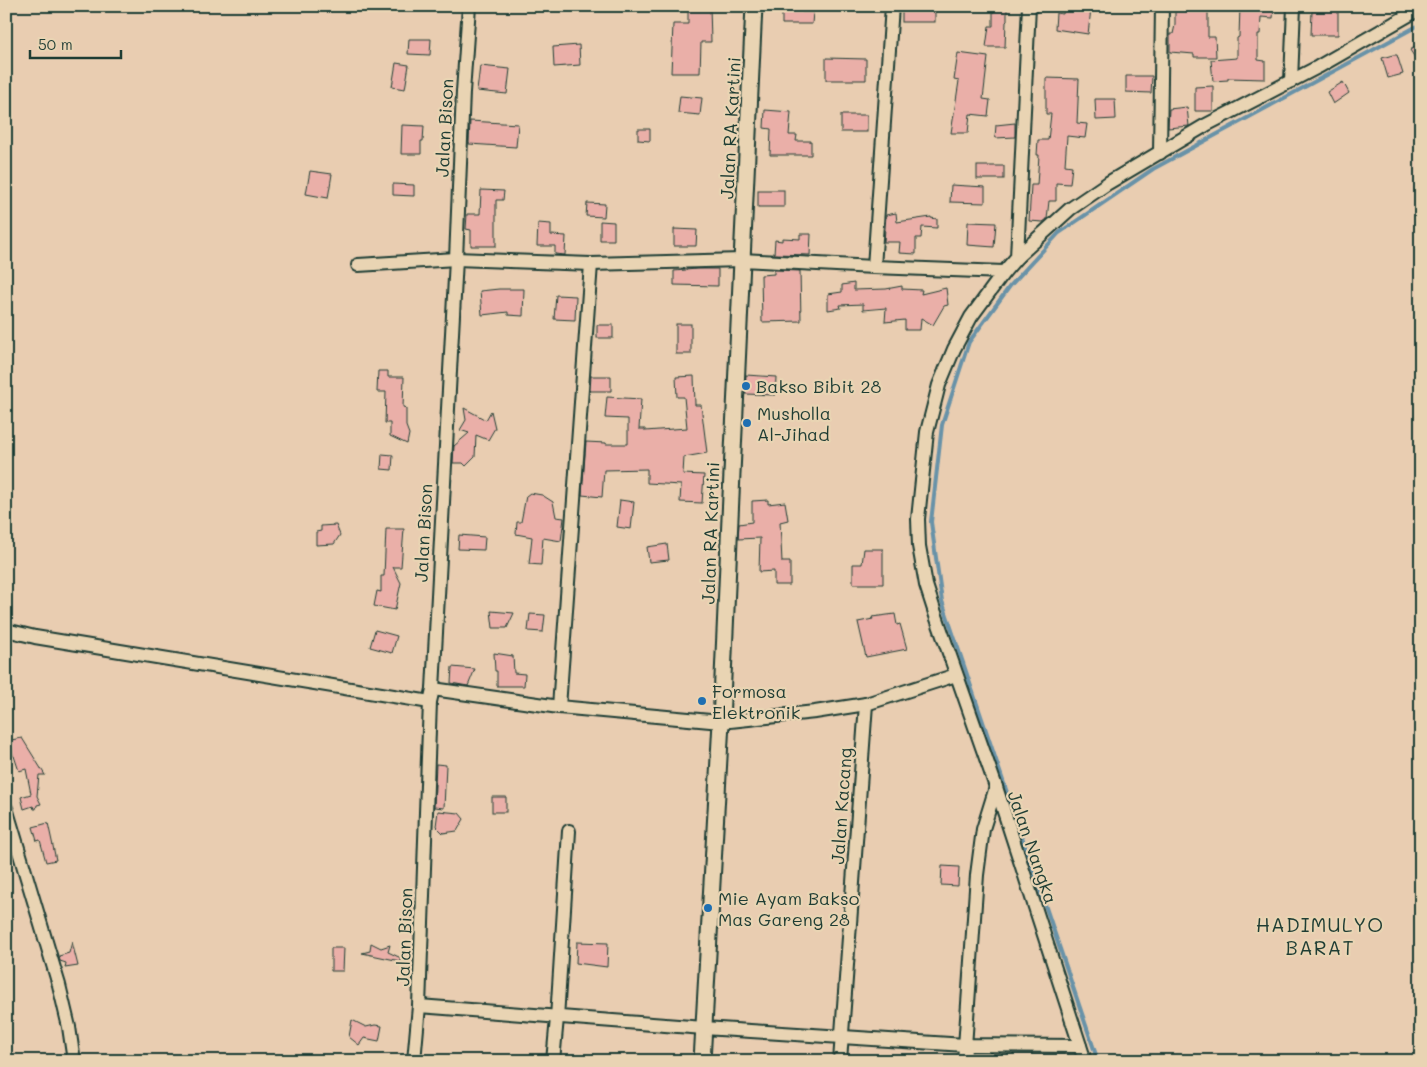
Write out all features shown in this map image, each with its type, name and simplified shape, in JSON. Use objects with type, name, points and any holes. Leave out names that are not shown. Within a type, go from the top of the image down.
[{"type":"main road","name":"Jalan RA Kartini","points":[[702,1061],[721,722],[754,6]]},
{"type":"street","name":"Jalan Bison","points":[[414,1061],[431,696],[469,6]]},
{"type":"street","points":[[874,267],[892,6]]},
{"type":"street","points":[[1017,257],[1029,6]]},
{"type":"street","points":[[1160,152],[1162,6]]},
{"type":"street","points":[[1290,81],[1294,6]]},
{"type":"street","points":[[996,787],[926,585],[919,546],[918,519],[927,432],[939,385],[954,349],[971,317],[1017,257],[1070,209],[1108,183],[1206,125],[1318,67],[1421,8]]},
{"type":"street","points":[[358,265],[456,259],[591,264],[742,260],[1004,272]]},
{"type":"street","points":[[558,707],[591,264]]},
{"type":"street","points":[[6,630],[35,637],[431,696],[721,722],[815,712],[866,704],[956,675]]},
{"type":"street","name":"Jalan Kacang","points":[[840,1061],[866,704]]},
{"type":"street","name":"Jalan Nangka","points":[[964,1061],[977,875],[983,829],[996,787]]},
{"type":"street","name":"Jalan Nangka","points":[[996,787],[1085,1061]]},
{"type":"street","points":[[6,808],[8,824],[28,878],[59,985],[69,1027],[74,1061]]},
{"type":"street","points":[[553,1061],[569,831]]},
{"type":"street","points":[[418,1006],[841,1038],[964,1045],[1080,1046]]},
{"type":"building","points":[[688,6],[710,6],[711,42],[701,42],[700,73],[671,73],[673,24],[688,24]]},
{"type":"building","points":[[902,6],[935,6],[935,22],[902,22]]},
{"type":"building","points":[[993,6],[1007,6],[1005,47],[986,47],[989,26],[993,26]]},
{"type":"building","points":[[1064,6],[1091,9],[1088,34],[1055,29],[1056,13],[1063,14]]},
{"type":"building","points":[[1175,6],[1208,6],[1208,37],[1215,37],[1216,57],[1194,57],[1194,54],[1170,52],[1170,34],[1173,34],[1175,25]]},
{"type":"building","points":[[1240,6],[1274,7],[1273,18],[1261,17],[1260,34],[1258,34],[1258,60],[1265,61],[1265,79],[1228,78],[1228,80],[1213,81],[1211,60],[1237,58]]},
{"type":"building","points":[[1316,6],[1338,6],[1338,35],[1311,35],[1312,11],[1316,11]]},
{"type":"building","points":[[782,7],[802,7],[802,12],[813,12],[812,24],[782,24]]},
{"type":"building","points":[[409,39],[431,39],[430,55],[408,54]]},
{"type":"building","points":[[1421,43],[1421,67],[1410,50]]},
{"type":"building","points":[[579,45],[580,65],[554,67],[553,47]]},
{"type":"building","points":[[958,53],[988,57],[983,99],[990,100],[988,116],[970,114],[968,133],[951,133],[959,81],[954,80]]},
{"type":"building","points":[[1397,55],[1403,74],[1388,78],[1382,58]]},
{"type":"building","points":[[826,58],[866,59],[866,80],[826,80]]},
{"type":"building","points":[[396,63],[409,65],[405,89],[392,87]]},
{"type":"building","points":[[480,66],[510,69],[507,94],[477,91]]},
{"type":"building","points":[[1126,76],[1152,76],[1151,93],[1126,92]]},
{"type":"building","points":[[1046,78],[1079,79],[1077,123],[1087,124],[1085,138],[1067,136],[1065,165],[1072,166],[1070,184],[1056,183],[1056,201],[1049,201],[1047,219],[1043,222],[1029,221],[1031,185],[1037,185],[1038,140],[1048,140],[1051,114],[1046,114]]},
{"type":"building","points":[[1343,82],[1349,93],[1333,104],[1327,92]]},
{"type":"building","points":[[1213,86],[1213,111],[1195,111],[1195,87]]},
{"type":"building","points":[[680,96],[702,98],[700,115],[678,113]]},
{"type":"building","points":[[1095,99],[1115,99],[1116,119],[1096,120]]},
{"type":"building","points":[[1187,107],[1189,126],[1168,128],[1169,109]]},
{"type":"building","points":[[765,110],[791,112],[789,135],[797,135],[796,141],[811,141],[811,155],[770,155],[771,129],[764,128]]},
{"type":"building","points":[[841,115],[867,115],[867,132],[841,132]]},
{"type":"building","points":[[470,121],[518,124],[516,147],[469,144]]},
{"type":"building","points":[[1015,123],[1015,137],[995,138],[996,125]]},
{"type":"building","points":[[402,125],[424,126],[421,154],[401,154]]},
{"type":"building","points":[[638,129],[650,129],[650,141],[638,140]]},
{"type":"building","points":[[977,166],[1004,166],[1004,179],[977,179]]},
{"type":"building","points":[[310,171],[332,174],[328,198],[306,194]]},
{"type":"building","points":[[393,184],[414,185],[414,196],[393,195]]},
{"type":"building","points":[[951,185],[985,187],[985,203],[950,202]]},
{"type":"building","points":[[481,190],[504,191],[503,200],[496,200],[496,246],[471,246],[471,230],[466,229],[467,214],[480,214]]},
{"type":"building","points":[[758,190],[784,190],[784,207],[758,207]]},
{"type":"building","points":[[587,203],[605,204],[604,217],[586,216]]},
{"type":"building","points":[[896,213],[897,222],[931,217],[937,219],[937,228],[922,227],[921,238],[916,238],[916,254],[899,253],[900,242],[884,242],[886,215]]},
{"type":"building","points":[[600,221],[614,222],[614,240],[600,240]]},
{"type":"building","points":[[968,222],[996,223],[994,247],[967,245]]},
{"type":"building","points":[[538,223],[551,224],[551,235],[566,236],[565,255],[555,254],[555,246],[537,246]]},
{"type":"building","points":[[674,229],[697,230],[696,246],[674,246]]},
{"type":"building","points":[[800,234],[811,234],[810,255],[774,254],[775,240],[782,241],[782,238],[800,239]]},
{"type":"building","points":[[718,269],[718,286],[674,285],[674,271]]},
{"type":"building","points":[[774,270],[800,271],[801,321],[762,322],[761,275],[774,274]]},
{"type":"building","points":[[854,283],[854,290],[886,289],[902,286],[902,289],[922,290],[921,294],[946,288],[948,305],[944,306],[933,325],[921,318],[920,330],[905,330],[905,320],[885,322],[886,308],[863,310],[863,304],[840,305],[841,308],[828,310],[828,294],[842,292],[842,285]]},
{"type":"building","points":[[524,289],[523,316],[508,315],[508,312],[482,315],[480,291]]},
{"type":"building","points":[[556,295],[576,296],[575,320],[554,319]]},
{"type":"building","points":[[676,324],[691,324],[691,354],[676,354]]},
{"type":"building","points":[[597,325],[613,325],[613,338],[597,338]]},
{"type":"building","points":[[378,371],[388,371],[388,377],[404,377],[403,407],[406,408],[406,426],[409,434],[407,444],[390,436],[390,423],[385,423],[386,392],[377,392]]},
{"type":"building","points":[[746,375],[776,377],[775,395],[745,394]]},
{"type":"building","points":[[591,376],[611,376],[611,391],[590,391]]},
{"type":"building","points":[[694,376],[695,405],[701,405],[707,453],[684,457],[683,474],[704,475],[702,503],[680,502],[681,485],[647,483],[647,469],[604,470],[602,497],[582,495],[586,442],[628,444],[628,419],[605,418],[607,397],[641,399],[639,429],[645,429],[645,431],[687,428],[684,397],[677,397],[676,377]]},
{"type":"building","points":[[464,408],[486,420],[491,411],[495,428],[488,440],[476,435],[475,457],[466,466],[463,463],[453,463],[454,446],[469,433],[460,430],[466,420]]},
{"type":"building","points":[[382,454],[393,455],[392,470],[381,469]]},
{"type":"building","points":[[530,493],[542,495],[553,502],[556,517],[564,518],[561,541],[543,538],[541,565],[529,564],[532,537],[516,534],[517,522],[521,522],[526,496]]},
{"type":"building","points":[[620,500],[634,502],[631,529],[617,527]]},
{"type":"building","points":[[768,500],[768,504],[785,502],[788,520],[780,522],[782,562],[790,562],[790,585],[774,585],[774,571],[759,572],[760,538],[738,539],[739,524],[752,522],[752,501]]},
{"type":"building","points":[[336,525],[340,535],[334,544],[316,545],[316,532],[321,531],[321,526]]},
{"type":"building","points":[[386,529],[404,529],[401,567],[393,567],[401,583],[395,610],[374,606],[377,591],[381,592],[381,576],[384,576]]},
{"type":"building","points":[[459,535],[485,537],[484,550],[458,549]]},
{"type":"building","points":[[667,544],[669,560],[649,562],[647,547]]},
{"type":"building","points":[[864,549],[883,549],[883,584],[853,584],[853,564],[862,564]]},
{"type":"building","points":[[491,611],[514,613],[507,628],[493,628]]},
{"type":"building","points":[[530,614],[545,615],[543,632],[528,631]]},
{"type":"building","points":[[895,614],[897,625],[900,624],[907,649],[866,657],[858,622],[873,619],[872,617]]},
{"type":"building","points":[[375,630],[397,636],[392,653],[370,647]]},
{"type":"building","points":[[494,653],[513,656],[514,673],[525,674],[524,686],[497,686]]},
{"type":"building","points":[[452,667],[475,669],[468,686],[451,683]]},
{"type":"building","points":[[22,738],[45,775],[39,775],[37,796],[41,804],[37,805],[36,809],[33,806],[24,809],[21,797],[31,794],[26,769],[19,771],[13,756],[11,740]]},
{"type":"building","points":[[436,764],[446,765],[444,808],[434,807]]},
{"type":"building","points":[[492,797],[506,797],[506,812],[492,812]]},
{"type":"building","points":[[438,811],[459,813],[464,819],[457,831],[443,833],[436,826]]},
{"type":"building","points":[[48,823],[56,860],[46,862],[40,840],[37,841],[33,827]]},
{"type":"building","points":[[942,866],[959,867],[958,886],[941,885]]},
{"type":"building","points":[[72,942],[78,966],[65,968],[66,963],[60,961],[59,956],[69,953]]},
{"type":"building","points":[[577,942],[608,943],[607,967],[576,963]]},
{"type":"building","points":[[371,943],[381,948],[390,945],[388,952],[401,958],[400,961],[362,953],[370,951]]},
{"type":"building","points":[[331,948],[344,948],[343,971],[331,971]]},
{"type":"building","points":[[352,1020],[366,1027],[382,1026],[379,1041],[364,1038],[359,1045],[349,1037]]},
{"type":"waterway","points":[[1098,1061],[942,601],[931,522],[942,425],[969,342],[1010,286],[1059,233],[1153,169],[1421,24]]},
{"type":"place","name":"Bakso Bibit 28","points":[[746,386]]},
{"type":"place","name":"Musholla Al-Jihad","points":[[747,423]]},
{"type":"place","name":"Formosa Elektronik","points":[[702,701]]},
{"type":"place","name":"Mie Ayam Bakso Mas Gareng 28","points":[[708,908]]},
{"type":"district","name":"HADIMULYO BARAT","points":[[1320,936]]}]
